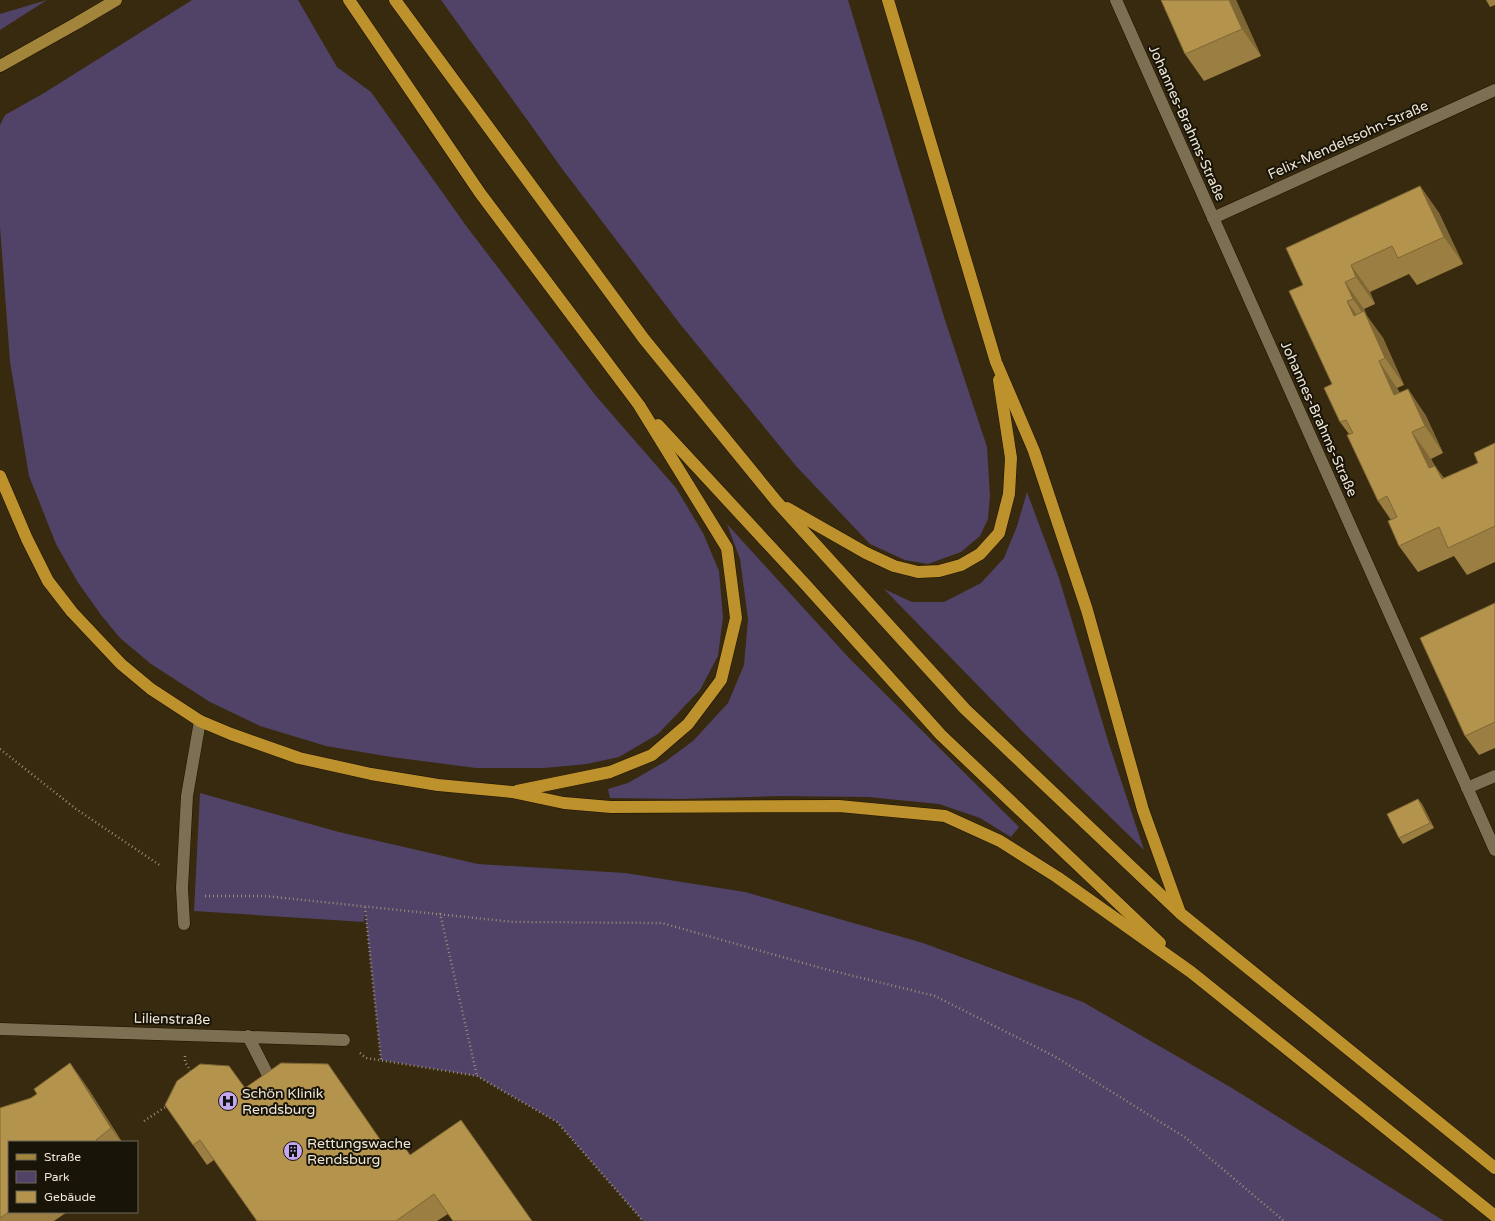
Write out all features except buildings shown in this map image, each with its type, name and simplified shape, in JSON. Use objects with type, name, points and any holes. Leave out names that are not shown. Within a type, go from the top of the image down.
[{"type":"highway","points":[[350,0],[480,193],[639,405],[727,548],[736,618],[721,680],[688,724],[652,755],[610,772],[512,792]]},
{"type":"highway","points":[[395,0],[644,339],[777,502],[965,709],[1180,913],[1495,1168]]},
{"type":"highway","points":[[888,0],[996,362],[1034,451],[1084,602],[1143,810],[1180,913]]},
{"type":"highway","points":[[777,502],[866,553],[894,566],[918,572],[939,571],[961,565],[980,554],[999,533],[1009,494],[1012,458],[996,362]]},
{"type":"highway","points":[[639,405],[805,584],[941,735],[1191,972]]},
{"type":"highway","points":[[0,476],[27,539],[48,581],[72,612],[121,664],[151,689],[200,721],[231,734],[299,758],[372,774],[438,785],[512,792],[564,803],[611,807],[838,806],[945,816],[1000,841],[1032,861],[1191,972],[1495,1216]]},
{"type":"main road","points":[[0,66],[116,0]]},
{"type":"street","name":"Johannes-Brahms-Straße","points":[[1116,0],[1495,850]]},
{"type":"street","name":"Felix-Mendelssohn-Straße","points":[[1213,218],[1495,90]]},
{"type":"street","points":[[184,924],[182,888],[187,796],[200,721]]},
{"type":"street","points":[[1467,788],[1495,776]]},
{"type":"street","name":"Lilienstraße","points":[[0,1029],[344,1040]]},
{"type":"street","points":[[248,1036],[278,1094]]},
{"type":"path","points":[[0,749],[76,809],[168,871],[182,888],[206,897],[265,896],[365,907],[440,913],[513,922],[662,923],[821,968],[935,996],[1054,1056],[1186,1138],[1284,1221]]},
{"type":"path","points":[[365,907],[381,1060]]},
{"type":"path","points":[[440,913],[477,1076]]},
{"type":"path","points":[[182,1034],[185,1062],[196,1079]]},
{"type":"path","points":[[344,1040],[366,1058],[477,1076],[556,1122],[643,1221]]},
{"type":"path","points":[[144,1121],[169,1105]]},
{"type":"green space","points":[[47,0],[0,30],[0,14]]},
{"type":"green space","points":[[192,0],[298,0],[337,67],[371,92],[467,227],[596,396],[676,488],[703,533],[719,571],[723,617],[718,656],[700,690],[658,734],[619,757],[587,764],[544,768],[476,768],[391,757],[326,746],[260,726],[210,702],[151,664],[120,638],[101,615],[77,581],[56,544],[29,476],[10,362],[0,227],[0,125],[5,115],[44,93]]},
{"type":"green space","points":[[441,0],[848,0],[945,320],[987,447],[990,496],[988,519],[980,536],[961,552],[928,564],[905,560],[870,544],[796,466],[680,324],[563,170]]},
{"type":"green space","points":[[1027,492],[1059,578],[1109,744],[1144,850],[1024,733],[884,589],[912,602],[944,602],[981,583],[1004,558],[1017,526]]},
{"type":"green space","points":[[727,524],[849,658],[1019,827],[1011,837],[980,818],[939,804],[868,797],[780,796],[682,799],[610,798],[608,789],[628,783],[666,761],[693,741],[728,703],[744,665],[748,619],[740,559]]},
{"type":"green space","points":[[200,793],[339,832],[478,864],[625,873],[745,892],[923,943],[1083,1002],[1232,1088],[1444,1221],[643,1221],[557,1122],[477,1076],[381,1060],[365,911],[364,922],[194,911]]},
{"type":"place","name":"Schön Klinik Rendsburg","points":[[228,1101]]},
{"type":"place","name":"Rettungswache Rendsburg","points":[[293,1151]]}]
